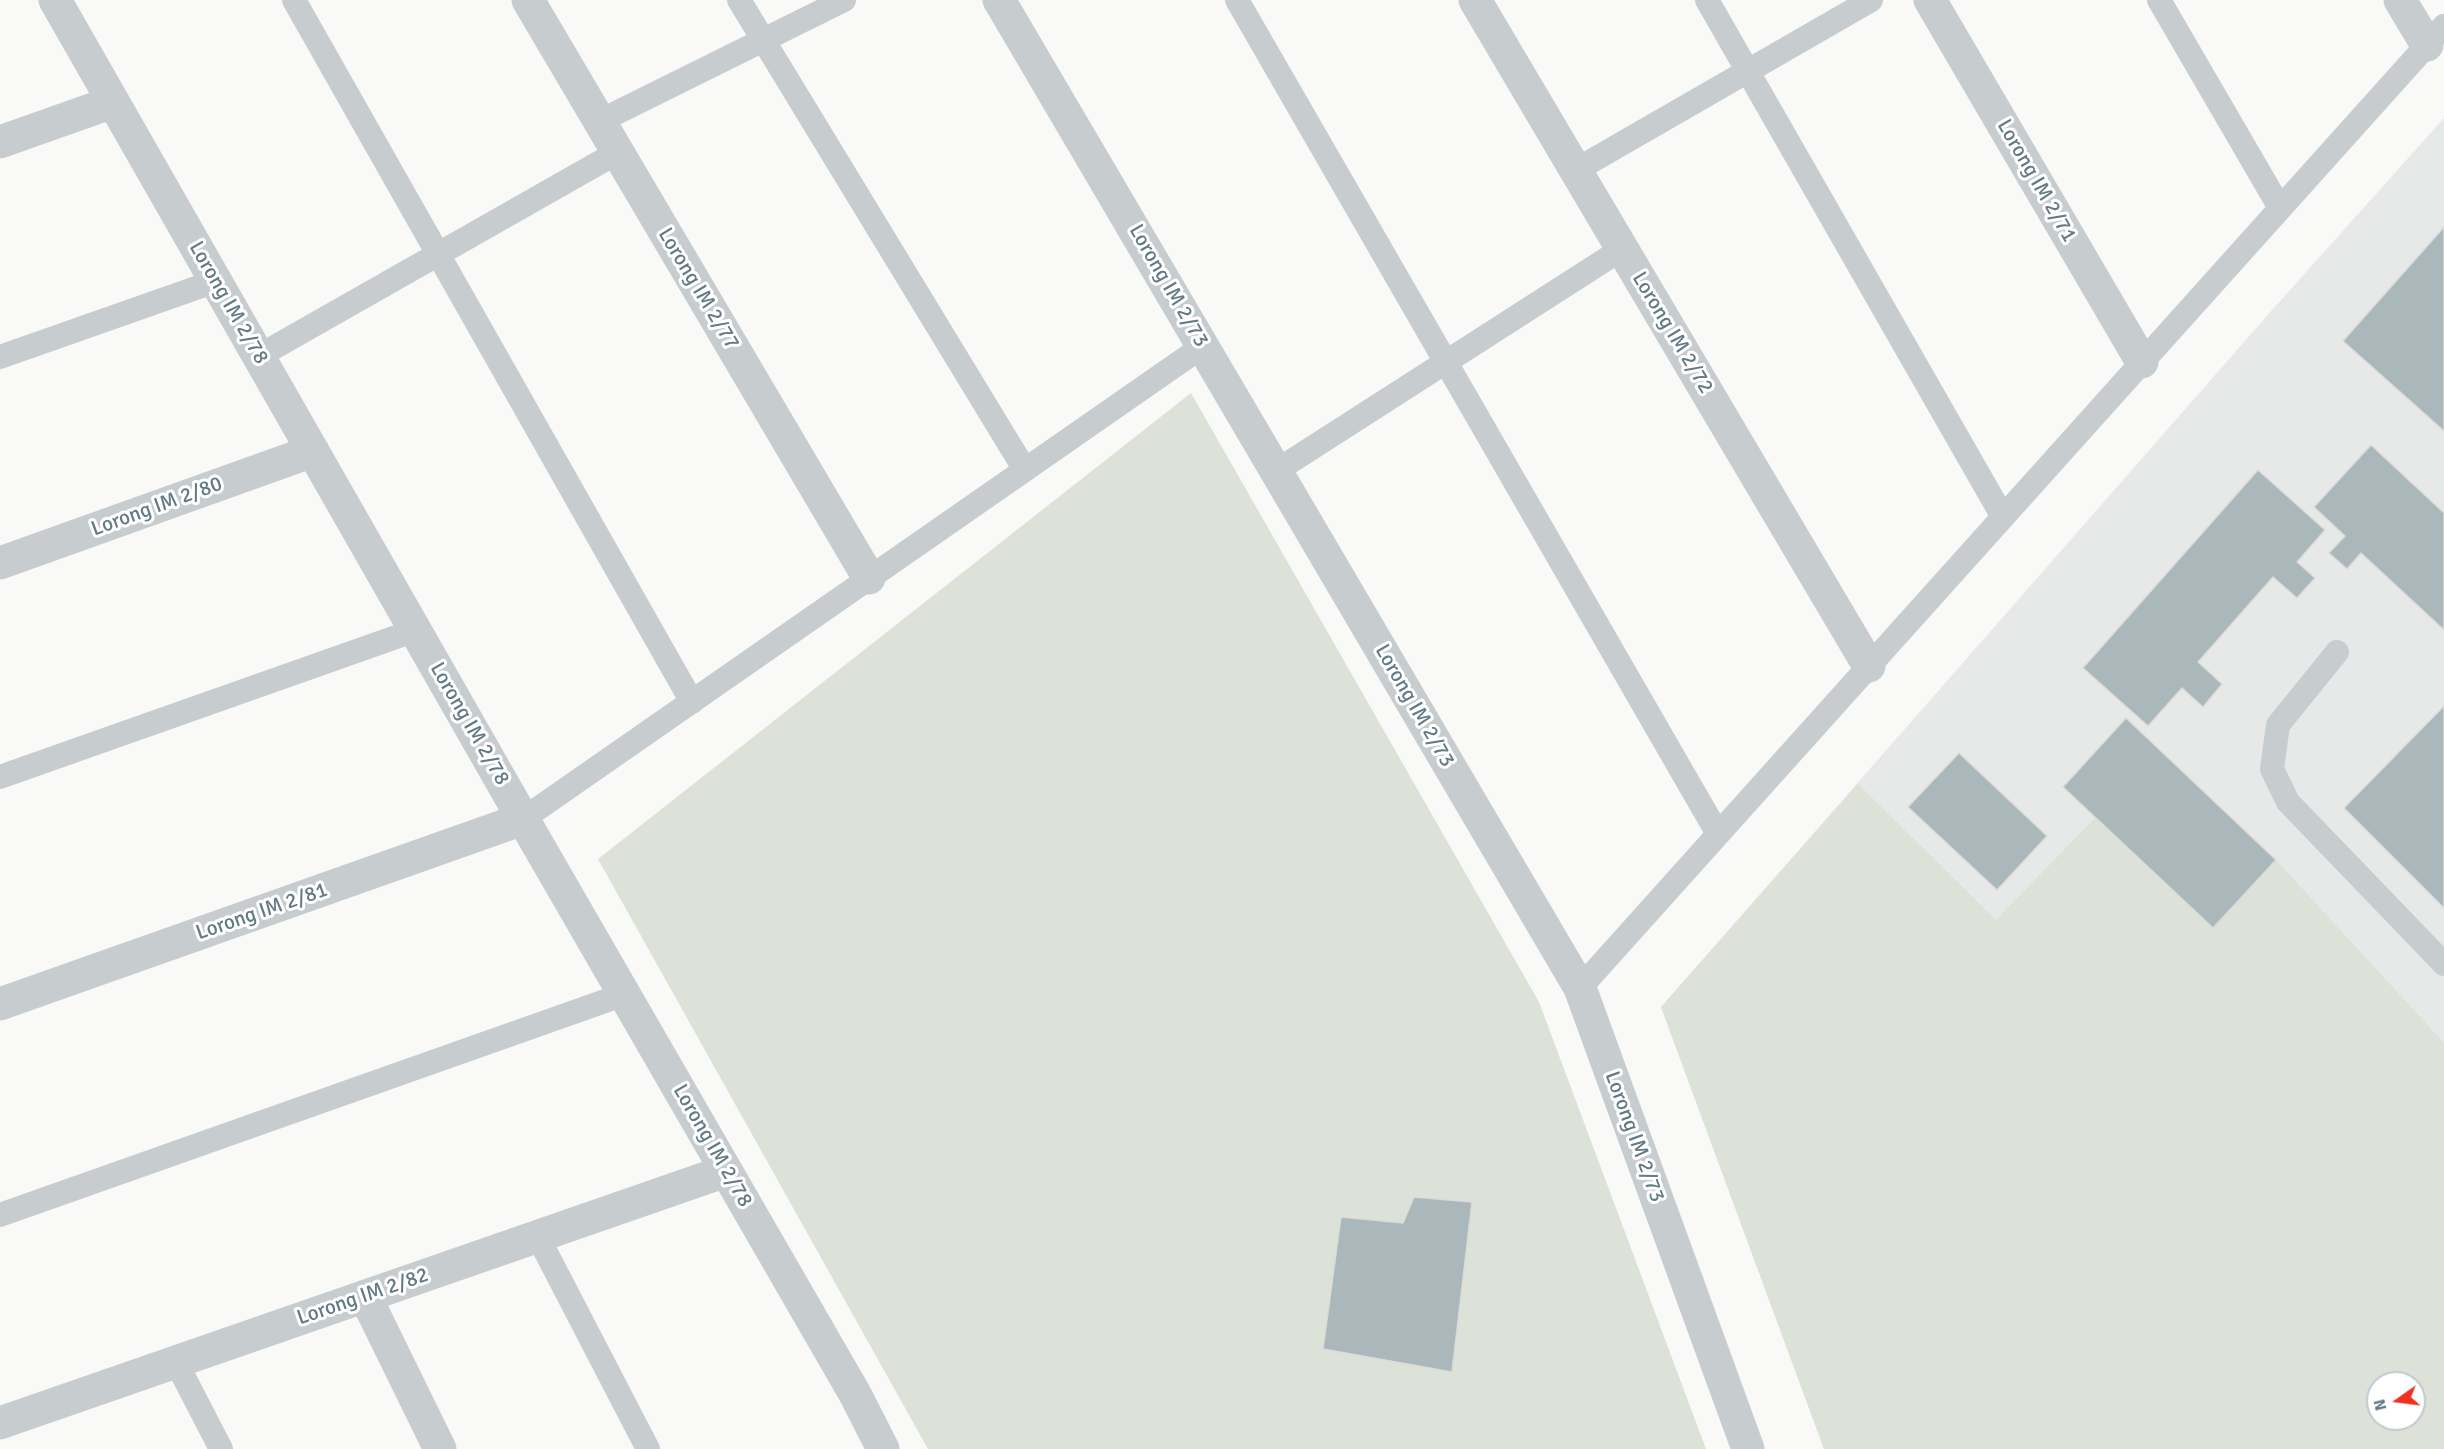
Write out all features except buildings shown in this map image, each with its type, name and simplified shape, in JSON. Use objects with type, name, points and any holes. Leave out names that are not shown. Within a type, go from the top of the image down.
[{"type":"street","name":"Lorong IM 2/78","points":[[55,0],[855,1394],[883,1449]]},
{"type":"street","name":"Lorong IM 2/77","points":[[528,0],[869,578]]},
{"type":"street","name":"Lorong IM 2/73","points":[[999,0],[1580,988],[1748,1449]]},
{"type":"street","name":"Lorong IM 2/72","points":[[1475,0],[1869,666]]},
{"type":"street","name":"Lorong IM 2/71","points":[[1930,0],[2142,362]]},
{"type":"street","points":[[2400,0],[2435,36]]},
{"type":"street","points":[[0,142],[113,102]]},
{"type":"street","name":"Lorong IM 2/80","points":[[0,563],[314,451]]},
{"type":"street","name":"Lorong IM 2/81","points":[[0,1004],[524,819]]},
{"type":"street","name":"Lorong IM 2/82","points":[[0,1423],[726,1171]]},
{"type":"street","points":[[365,1296],[440,1449]]},
{"type":"street","points":[[0,1429],[10,1449]]},
{"type":"lane","points":[[294,0],[692,702]]},
{"type":"lane","points":[[739,0],[1025,470]]},
{"type":"lane","points":[[600,121],[844,0]]},
{"type":"lane","points":[[1237,0],[1718,834]]},
{"type":"lane","points":[[1707,0],[2003,517]]},
{"type":"lane","points":[[1576,170],[1871,0]]},
{"type":"lane","points":[[2159,0],[2280,208]]},
{"type":"lane","points":[[1580,988],[2435,36]]},
{"type":"lane","points":[[259,356],[618,152]]},
{"type":"lane","points":[[1276,471],[1622,249]]},
{"type":"lane","points":[[0,357],[216,281]]},
{"type":"lane","points":[[524,819],[1203,346]]},
{"type":"lane","points":[[0,777],[416,630]]},
{"type":"lane","points":[[2337,652],[2278,725],[2272,769],[2288,802],[2444,964]]},
{"type":"lane","points":[[0,1215],[625,994]]},
{"type":"lane","points":[[538,1237],[648,1449]]},
{"type":"lane","points":[[176,1362],[221,1449]]},
{"type":"shaded area","points":[[2444,118],[2444,1449],[1824,1449],[1661,1007],[2273,309]]},
{"type":"shaded area","points":[[1191,393],[1539,1002],[1706,1449],[928,1449],[598,859]]},
{"type":"shaded area","points":[[1858,784],[1996,920],[2095,818],[2212,928],[2276,860],[2444,1043],[2444,1449],[1824,1449],[1661,1007]]}]
